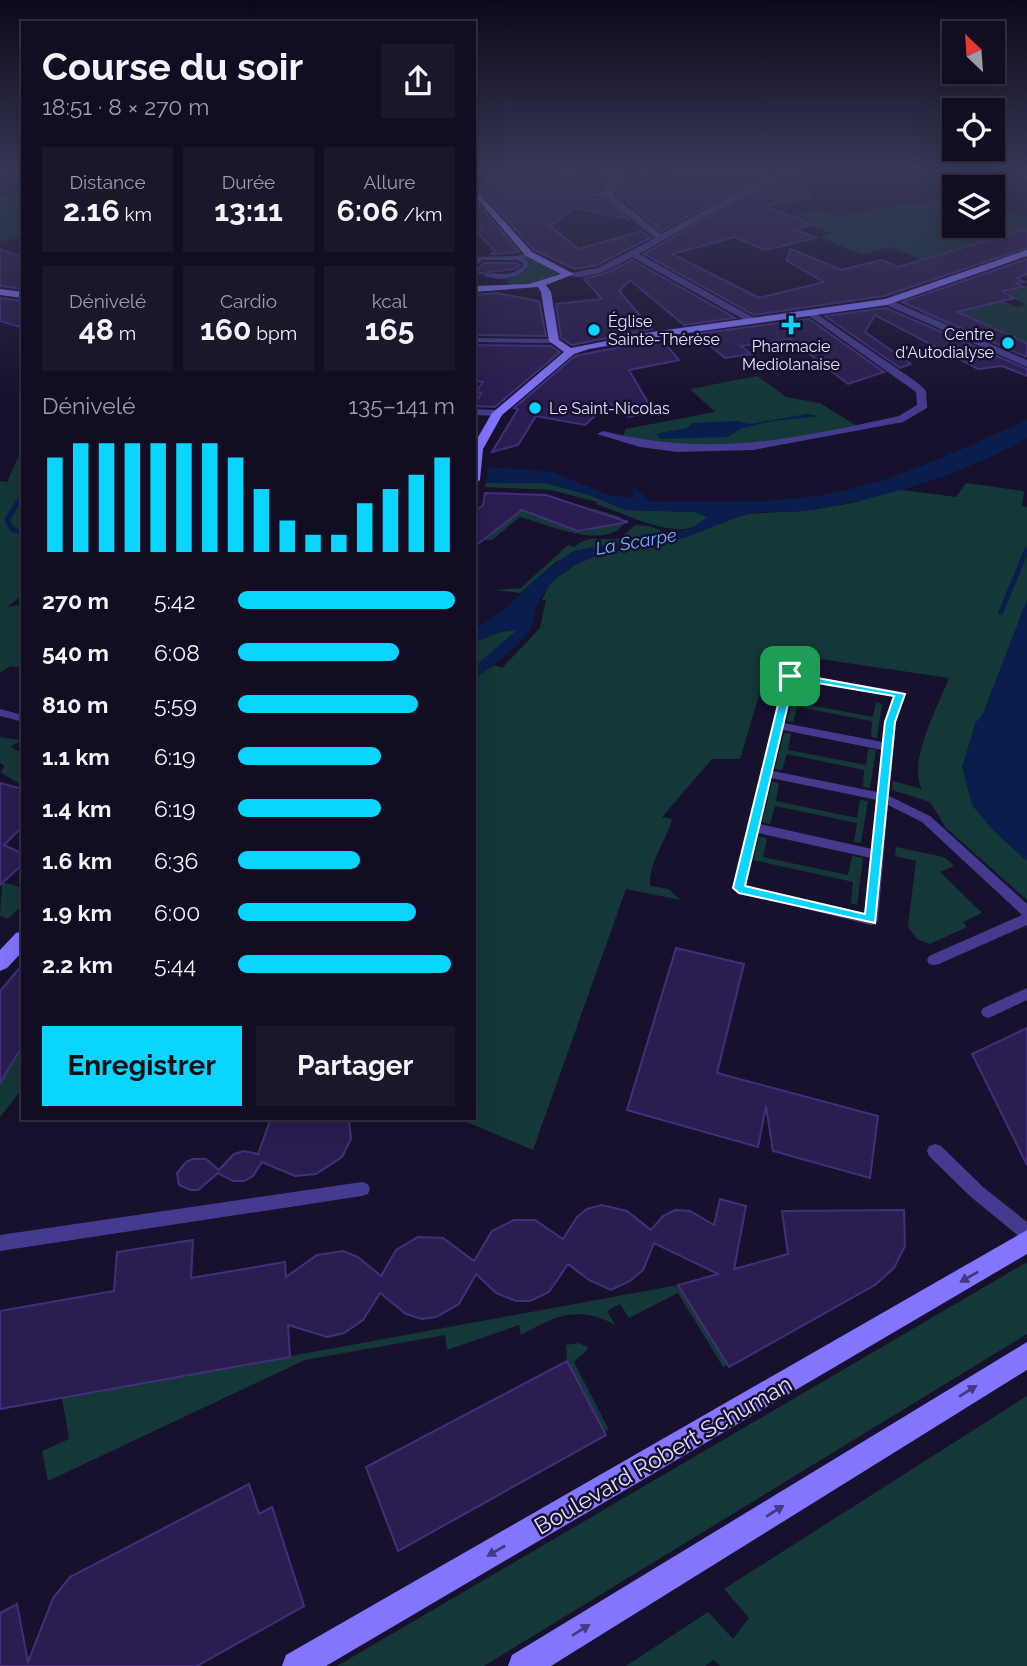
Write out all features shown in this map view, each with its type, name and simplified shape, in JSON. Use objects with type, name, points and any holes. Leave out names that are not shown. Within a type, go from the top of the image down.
[{"type":"main road","points":[[524,248],[529,254],[569,274]]},
{"type":"main road","points":[[476,449],[498,413],[570,352],[587,346],[887,302],[1027,253]]},
{"type":"main road","points":[[476,288],[502,283],[541,285],[569,274]]},
{"type":"main road","points":[[541,285],[546,292],[554,341],[570,352]]},
{"type":"main road","points":[[0,292],[21,295]]},
{"type":"main road","points":[[0,963],[21,940]]},
{"type":"main road","name":"Boulevard Robert Schuman","points":[[297,1666],[1027,1241]]},
{"type":"main road","points":[[523,1666],[1027,1355]]},
{"type":"street","points":[[569,274],[600,270],[645,248]]},
{"type":"street","points":[[633,254],[753,321]]},
{"type":"street","points":[[887,302],[1027,364]]},
{"type":"street","points":[[603,434],[666,448],[753,446],[904,419],[923,406],[921,391],[914,385],[811,313]]},
{"type":"street","points":[[476,412],[498,413]]},
{"type":"lane","points":[[476,264],[480,258],[518,258],[529,254]]},
{"type":"lane","points":[[486,275],[502,283],[526,266],[526,262],[518,258]]},
{"type":"lane","points":[[476,341],[554,341]]},
{"type":"lane","points":[[790,676],[900,694],[890,722],[887,747],[871,920],[739,888],[790,676]]},
{"type":"lane","points":[[0,712],[21,718]]},
{"type":"lane","points":[[778,725],[887,747]]},
{"type":"lane","points":[[766,774],[881,797],[926,819],[1027,912]]},
{"type":"lane","points":[[753,827],[877,855]]},
{"type":"lane","points":[[934,960],[1027,919]]},
{"type":"lane","points":[[988,1012],[1027,994]]},
{"type":"lane","points":[[935,1151],[976,1192],[1027,1232]]},
{"type":"lane","points":[[0,1243],[362,1189]]},
{"type":"green space","points":[[845,248],[887,248],[862,255]]},
{"type":"green space","points":[[892,248],[962,248],[936,256],[967,268],[955,273]]},
{"type":"green space","points":[[966,248],[1027,248],[1027,253],[1003,262]]},
{"type":"green space","points":[[528,256],[558,273],[532,285],[517,286],[505,282],[529,268],[530,264],[524,257]]},
{"type":"green space","points":[[1006,286],[1014,290],[1027,288],[1027,343],[982,323],[960,330],[921,313],[997,298],[1016,307],[1026,305],[1010,296]]},
{"type":"green space","points":[[757,376],[786,397],[820,403],[860,428],[714,449],[623,441],[625,429],[715,412],[690,389]]},
{"type":"green space","points":[[21,451],[21,596],[7,607],[21,604],[21,668],[10,666],[0,673],[0,481],[7,482]]},
{"type":"green space","points":[[486,483],[545,483],[589,495],[626,510],[695,512],[707,517],[697,525],[684,529],[670,528],[638,520],[596,504],[597,502],[551,490],[485,487]]},
{"type":"green space","points":[[966,483],[1024,491],[1022,506],[1027,507],[1027,600],[983,714],[975,724],[970,745],[992,829],[1027,861],[1027,900],[946,828],[930,802],[892,790],[893,781],[922,789],[918,777],[921,749],[949,678],[772,652],[740,759],[712,759],[662,817],[672,819],[652,868],[650,886],[669,889],[680,900],[626,889],[533,1150],[462,1120],[476,1120],[476,677],[494,665],[502,668],[540,628],[546,600],[542,600],[550,583],[575,565],[604,552],[677,540],[746,514],[812,510],[857,502],[895,489],[956,497]]},
{"type":"green space","points":[[515,509],[533,512],[582,532],[615,518],[591,510],[595,509],[620,517],[624,524],[615,532],[588,535],[520,517],[492,540],[483,540]]},
{"type":"green space","points":[[635,525],[650,526],[666,533],[557,561],[520,593],[494,590],[521,588],[568,545],[574,547],[591,539],[620,538]]},
{"type":"green space","points":[[517,630],[514,636],[476,665],[476,641],[500,632]]},
{"type":"green space","points":[[795,687],[801,689],[799,703],[873,717],[876,702],[882,704],[877,738],[871,737],[872,721],[797,707],[793,722],[787,721]]},
{"type":"green space","points":[[784,733],[791,734],[788,750],[866,765],[868,749],[876,750],[870,788],[863,787],[864,770],[787,754],[782,770],[775,769]]},
{"type":"green space","points":[[0,737],[21,740],[11,747],[18,751],[21,749],[21,785],[0,772],[5,766],[0,763]]},
{"type":"green space","points":[[772,782],[779,783],[776,801],[857,818],[860,800],[868,801],[861,843],[854,842],[857,823],[775,806],[770,824],[762,822]]},
{"type":"green space","points":[[759,836],[767,838],[763,857],[848,875],[852,856],[863,858],[857,905],[851,903],[853,882],[753,860]]},
{"type":"green space","points":[[896,847],[944,857],[954,866],[940,872],[982,913],[963,922],[967,927],[930,944],[917,939],[908,927],[916,861],[895,856]]},
{"type":"green space","points":[[2,882],[21,887],[21,906],[8,919],[0,916]]},
{"type":"green space","points":[[21,1048],[21,1091],[0,1117],[0,1083]]},
{"type":"green space","points":[[1027,1262],[1027,1334],[484,1666],[337,1666]]},
{"type":"green space","points":[[678,1285],[727,1365],[723,1367],[678,1293],[629,1318],[620,1304],[607,1311],[615,1325],[589,1315],[567,1315],[545,1322],[521,1335],[519,1325],[447,1350],[445,1335],[305,1360],[48,1481],[42,1451],[69,1439],[62,1398]]},
{"type":"green space","points":[[579,1343],[589,1348],[574,1362],[609,1430],[604,1431],[567,1361],[566,1345]]},
{"type":"green space","points":[[1027,1396],[1027,1666],[720,1666],[714,1660],[705,1666],[626,1666],[708,1612],[733,1639],[749,1618],[724,1589]]},
{"type":"water","points":[[807,414],[820,416],[773,421],[742,428],[728,437],[660,439],[656,434],[687,428],[693,423],[738,421],[749,424]]},
{"type":"water","name":"La Scarpe","points":[[1027,420],[1027,438],[977,463],[895,492],[812,510],[749,514],[674,541],[612,552],[577,564],[546,589],[535,610],[532,628],[524,637],[476,677],[476,665],[517,630],[500,632],[476,641],[476,629],[506,608],[539,576],[573,551],[691,529],[707,517],[695,512],[626,510],[589,495],[545,483],[486,483],[488,467],[552,472],[608,495],[632,498],[632,489],[635,488],[651,502],[745,502],[838,492],[887,479]]},
{"type":"water","points":[[1027,600],[1027,861],[992,829],[972,805],[962,767],[975,724],[983,714]]},
{"type":"building","points":[[492,248],[515,248],[519,252],[492,254],[495,251]]},
{"type":"building","points":[[532,248],[631,248],[597,265],[575,269]]},
{"type":"building","points":[[655,248],[695,248],[672,254],[759,298],[824,282],[786,260],[791,249],[841,270],[881,260],[898,267],[963,248],[1027,248],[884,296],[754,315],[644,254]]},
{"type":"building","points":[[0,249],[21,257],[21,289],[0,286]]},
{"type":"building","points":[[1027,259],[1027,274],[1017,278],[1024,282],[1016,283],[1024,287],[1003,291],[1014,298],[957,312],[1027,343],[1027,357],[902,302]]},
{"type":"building","points":[[632,260],[735,318],[684,325],[630,280],[619,291],[652,329],[572,345],[561,338],[556,304],[602,299],[584,279],[609,272]]},
{"type":"building","points":[[484,263],[520,265],[515,269],[476,272]]},
{"type":"building","points":[[496,293],[539,301],[546,336],[476,335],[476,295]]},
{"type":"building","points":[[0,298],[21,301],[21,327],[0,321]]},
{"type":"building","points":[[886,308],[1027,369],[1027,376],[1002,366],[978,369],[875,315],[865,332],[911,364],[900,368],[825,316]]},
{"type":"building","points":[[809,319],[884,372],[848,384],[790,339],[741,346],[751,354],[725,358],[696,334]]},
{"type":"building","points":[[661,339],[679,360],[629,370],[653,411],[629,417],[609,403],[585,425],[536,416],[518,445],[492,452],[518,409],[514,408],[575,356]]},
{"type":"building","points":[[476,345],[551,346],[560,352],[495,407],[476,406],[481,393],[476,392],[483,382],[476,381]]},
{"type":"building","points":[[485,493],[546,495],[628,522],[578,531],[522,510],[476,545],[476,510],[483,505]]},
{"type":"building","points":[[0,783],[21,788],[21,828],[4,845],[21,853],[21,866],[0,885]]},
{"type":"building","points":[[676,948],[744,964],[717,1073],[878,1116],[870,1178],[773,1151],[766,1106],[758,1147],[627,1110]]},
{"type":"building","points":[[21,966],[21,1048],[0,1083],[0,991]]},
{"type":"building","points":[[1027,1028],[1027,1165],[972,1054]]},
{"type":"building","points":[[270,1120],[349,1120],[351,1139],[342,1157],[316,1174],[295,1176],[262,1162],[253,1176],[244,1181],[233,1181],[218,1173],[198,1190],[179,1185],[177,1173],[186,1162],[193,1159],[206,1159],[219,1170],[234,1154],[244,1151],[258,1154]]},
{"type":"building","points":[[720,1199],[746,1206],[734,1269],[788,1254],[782,1211],[904,1210],[905,1246],[894,1268],[875,1285],[729,1367],[678,1285],[718,1274],[654,1243],[643,1270],[630,1281],[611,1290],[589,1280],[568,1264],[549,1292],[530,1301],[516,1301],[496,1293],[476,1274],[459,1304],[436,1317],[422,1319],[406,1314],[380,1293],[363,1320],[344,1333],[327,1337],[288,1325],[290,1357],[0,1409],[0,1311],[114,1291],[117,1252],[193,1240],[191,1278],[285,1262],[286,1277],[317,1255],[343,1251],[358,1257],[381,1276],[396,1250],[418,1237],[443,1238],[474,1261],[492,1231],[514,1220],[535,1220],[563,1239],[577,1217],[587,1209],[602,1205],[627,1211],[651,1230],[663,1216],[675,1210],[690,1211],[714,1225]]},
{"type":"building","points":[[567,1361],[606,1435],[398,1551],[366,1467]]},
{"type":"building","points":[[249,1484],[259,1514],[272,1507],[304,1606],[197,1666],[0,1666],[0,1613],[17,1604],[28,1662],[53,1598],[70,1577]]},
{"type":"waterway","points":[[21,497],[7,520],[12,529],[21,532]]},
{"type":"waterway","points":[[1001,612],[1027,549]]},
{"type":"place","name":"Pharmacie Mediolanaise","points":[[791,325]]},
{"type":"place","name":"Église Sainte-Thérèse","points":[[594,330]]},
{"type":"place","name":"Centre d'Autodialyse","points":[[1008,343]]},
{"type":"place","name":"Le Saint-Nicolas","points":[[535,408]]},
{"type":"route","points":[[790,676],[900,694],[890,722],[871,920],[739,888],[790,676]]}]
